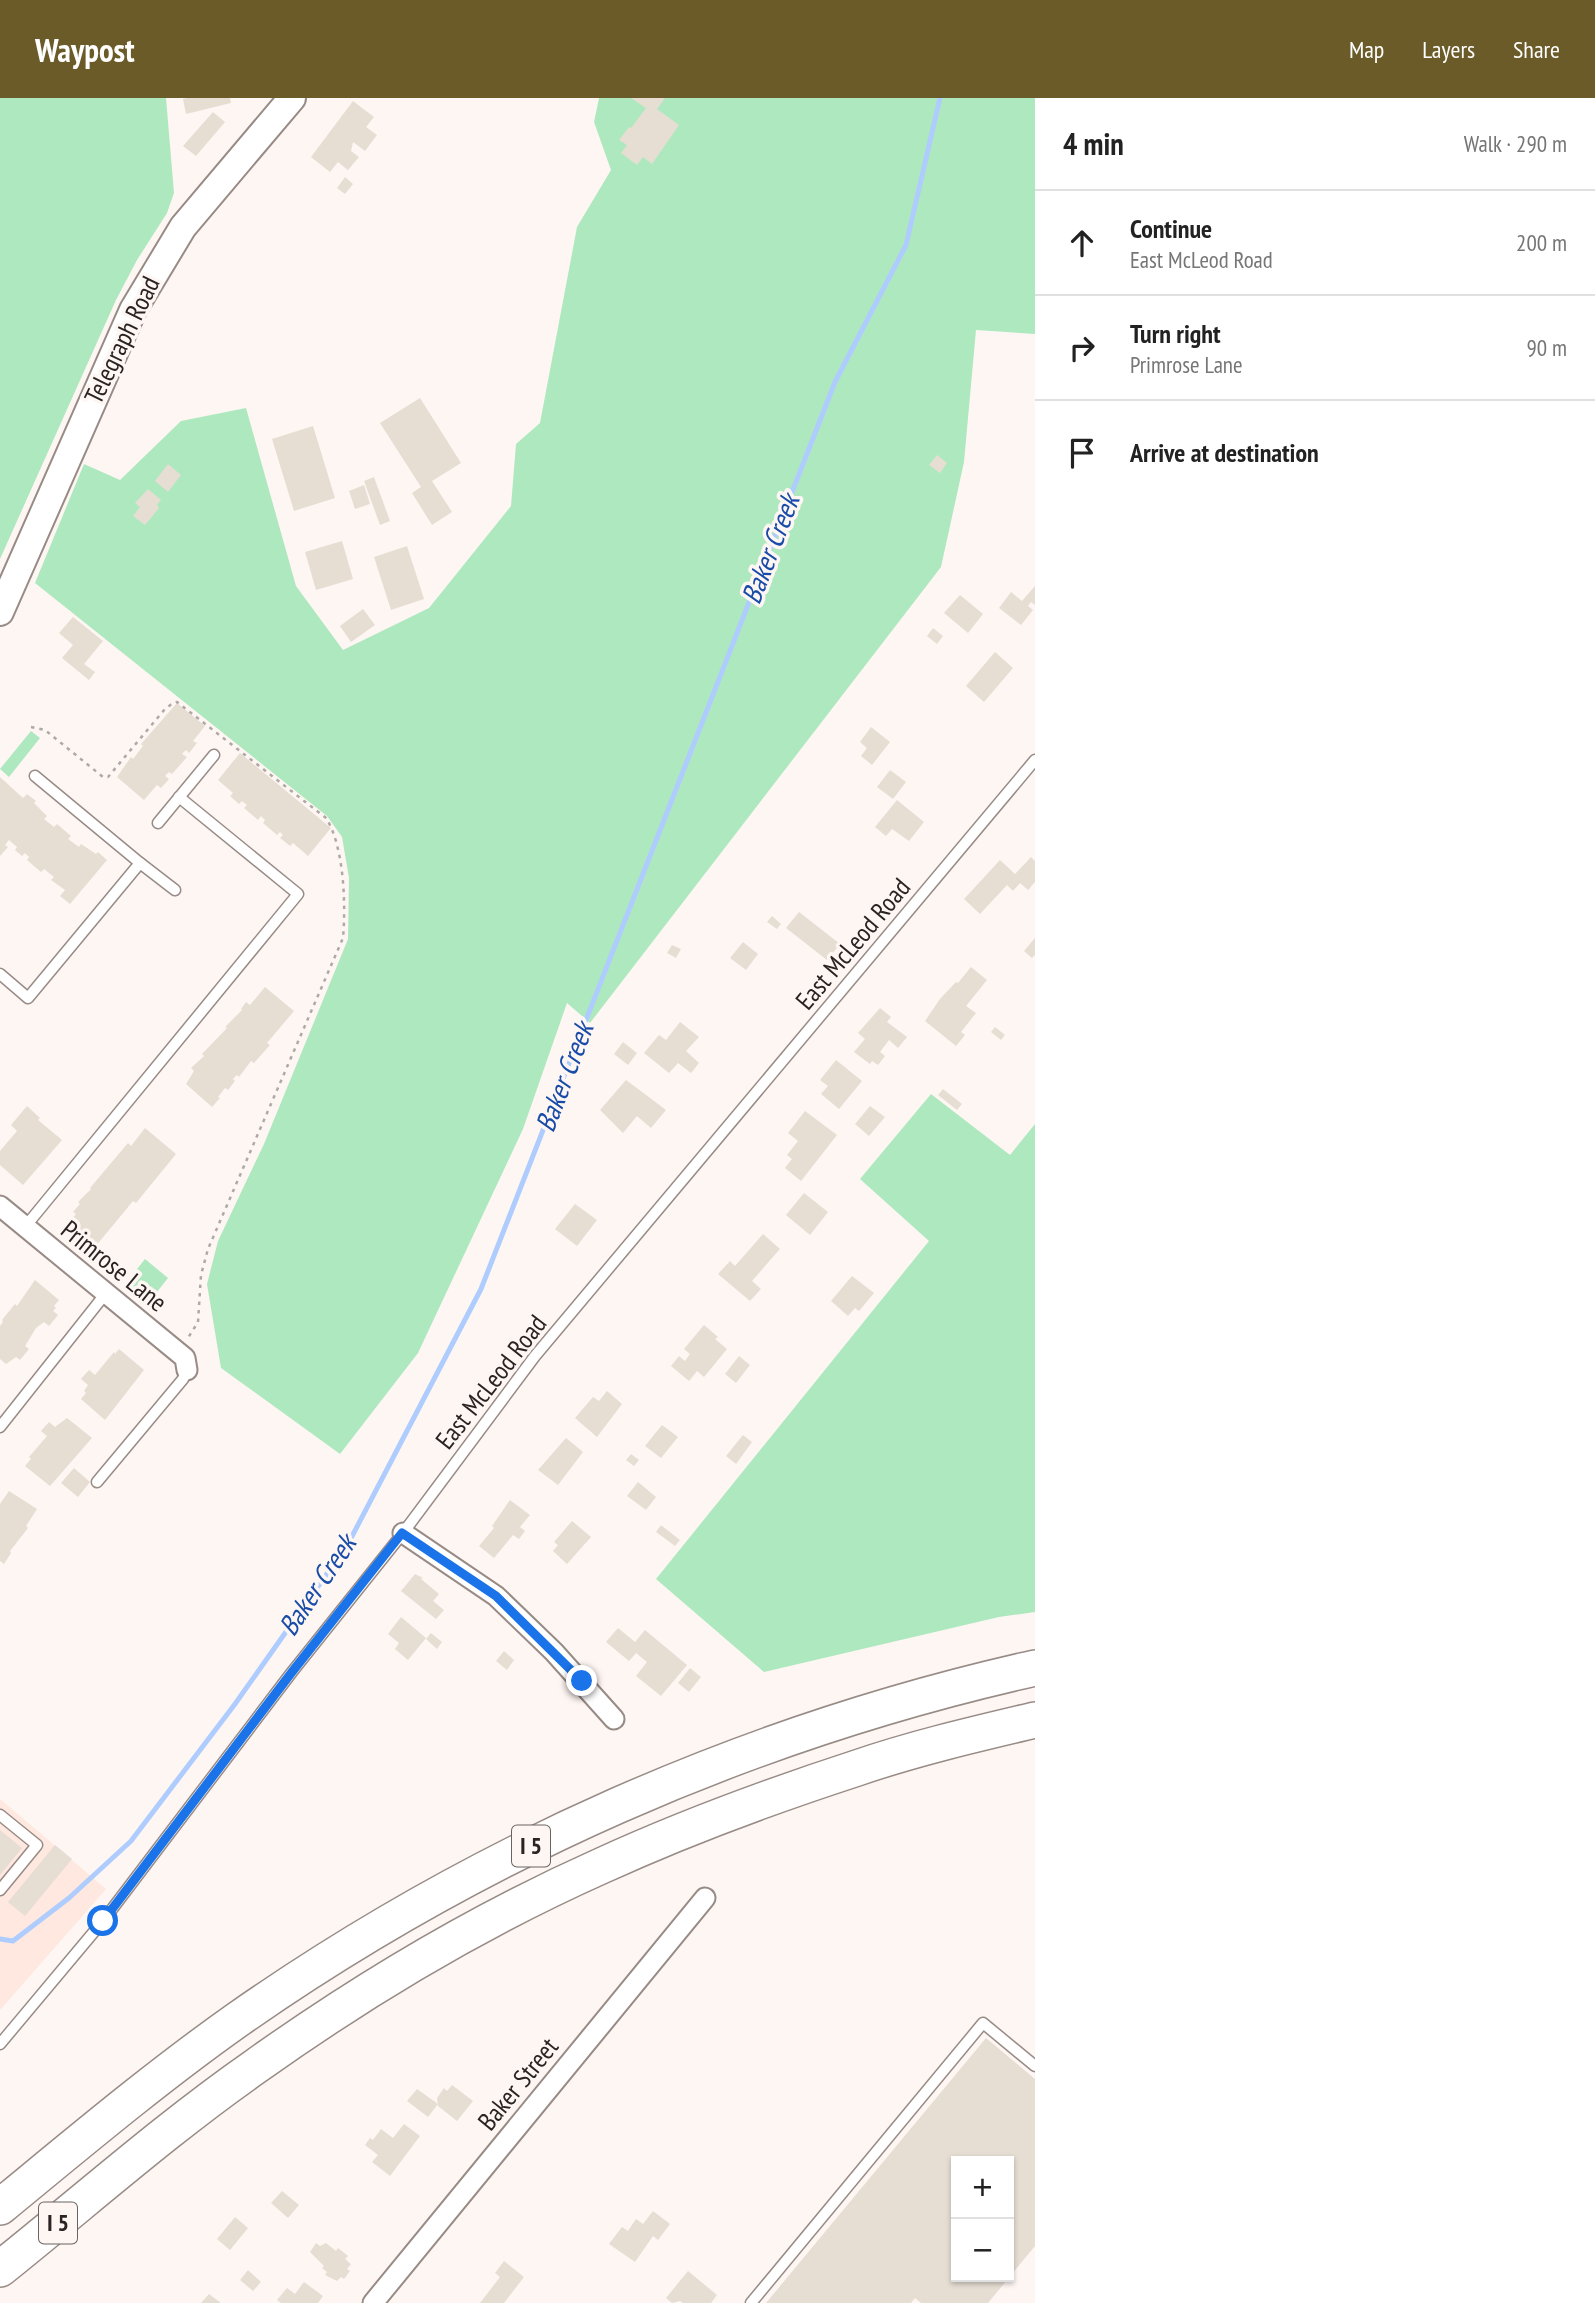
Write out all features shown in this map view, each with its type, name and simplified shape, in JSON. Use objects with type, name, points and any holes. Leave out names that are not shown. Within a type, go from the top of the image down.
[{"type":"highway","name":"I 5","points":[[0,2207],[197,2049],[286,1988],[452,1887],[555,1834],[668,1783],[784,1739],[897,1703],[1035,1668]]},
{"type":"highway","name":"I 5","points":[[0,2269],[213,2098],[298,2037],[420,1961],[528,1901],[662,1839],[846,1771],[1035,1720]]},
{"type":"highway","points":[[0,2199],[83,2138]]},
{"type":"highway","points":[[0,2279],[116,2176]]},
{"type":"street","name":"Telegraph Road","points":[[0,612],[133,310],[183,227],[292,98]]},
{"type":"street","name":"Primrose Lane","points":[[0,1206],[186,1358],[187,1370]]},
{"type":"street","points":[[402,1533],[496,1596],[554,1652],[614,1719]]},
{"type":"street","name":"Baker Street","points":[[373,2303],[705,1899]]},
{"type":"lane","points":[[158,823],[214,755]]},
{"type":"lane","name":"East McLeod Road","points":[[0,2044],[103,1921],[535,1356],[1035,760]]},
{"type":"lane","points":[[35,776],[175,890]]},
{"type":"lane","points":[[25,1227],[298,894],[180,797]]},
{"type":"lane","points":[[0,974],[28,998],[140,863]]},
{"type":"lane","points":[[0,1427],[106,1293]]},
{"type":"lane","points":[[97,1482],[183,1379],[187,1370]]},
{"type":"lane","points":[[0,1815],[37,1846],[0,1890]]},
{"type":"lane","points":[[751,2303],[983,2023],[1035,2066]]},
{"type":"shaded area","points":[[0,1799],[106,1889],[0,2010]]},
{"type":"green space","points":[[0,98],[166,98],[174,193],[167,213],[137,260],[116,300],[0,559]]},
{"type":"green space","points":[[599,98],[1035,98],[1035,334],[976,330],[964,462],[941,567],[590,1023],[567,1003],[523,1129],[418,1353],[340,1454],[221,1368],[207,1284],[218,1241],[264,1144],[348,939],[349,878],[342,837],[327,816],[35,583],[84,464],[120,480],[181,421],[246,408],[296,586],[343,650],[429,608],[511,506],[516,444],[540,423],[577,227],[611,170],[594,122]]},
{"type":"green space","points":[[31,731],[40,738],[9,777],[0,769]]},
{"type":"green space","points":[[931,1094],[1010,1155],[1035,1124],[1035,1612],[999,1617],[764,1672],[656,1579],[929,1241],[860,1179]]},
{"type":"green space","points":[[145,1259],[168,1278],[149,1302],[126,1283]]},
{"type":"building","points":[[230,98],[231,103],[186,114],[183,99]]},
{"type":"building","points":[[631,98],[665,98],[657,109],[679,125],[652,164],[643,157],[637,165],[621,153],[627,145],[619,140],[646,108]]},
{"type":"building","points":[[353,101],[374,117],[366,127],[377,135],[365,151],[353,142],[351,151],[359,157],[348,170],[338,162],[330,172],[311,157]]},
{"type":"building","points":[[213,112],[225,122],[196,156],[183,146]]},
{"type":"building","points":[[345,177],[353,184],[345,194],[337,188]]},
{"type":"building","points":[[420,398],[461,463],[432,481],[452,512],[432,525],[412,493],[421,487],[380,423]]},
{"type":"building","points":[[313,426],[335,498],[294,511],[272,439]]},
{"type":"building","points":[[937,455],[947,463],[940,473],[929,465]]},
{"type":"building","points":[[168,464],[181,475],[168,492],[155,481]]},
{"type":"building","points":[[374,477],[390,521],[380,525],[364,481]]},
{"type":"building","points":[[364,485],[370,504],[355,509],[349,491]]},
{"type":"building","points":[[148,489],[161,500],[157,505],[159,508],[145,525],[133,516],[140,507],[135,503]]},
{"type":"building","points":[[342,541],[353,579],[316,590],[305,552]]},
{"type":"building","points":[[407,546],[424,599],[391,610],[374,557]]},
{"type":"building","points":[[1035,586],[1035,605],[1031,602],[1028,606],[1033,610],[1021,625],[999,608],[1011,592],[1022,601]]},
{"type":"building","points":[[960,595],[983,614],[968,633],[944,613]]},
{"type":"building","points":[[363,609],[375,625],[351,642],[340,626]]},
{"type":"building","points":[[73,617],[103,641],[84,664],[95,672],[89,680],[62,658],[73,645],[59,633]]},
{"type":"building","points":[[933,628],[943,636],[937,644],[927,636]]},
{"type":"building","points":[[995,652],[1013,668],[984,702],[966,686]]},
{"type":"building","points":[[177,703],[205,726],[193,741],[197,743],[189,753],[186,750],[182,754],[187,757],[172,774],[169,772],[165,776],[169,779],[161,788],[157,785],[144,800],[117,777],[131,757],[133,759],[143,746],[141,744]]},
{"type":"building","points":[[871,727],[890,742],[872,765],[861,756],[867,748],[860,742]]},
{"type":"building","points":[[240,753],[331,828],[308,856],[293,843],[290,846],[280,838],[283,835],[280,832],[277,835],[263,823],[265,820],[261,816],[258,820],[244,808],[247,805],[242,801],[239,804],[230,796],[233,793],[218,780]]},
{"type":"building","points":[[890,770],[906,782],[893,799],[877,787]]},
{"type":"building","points":[[0,777],[23,798],[27,794],[36,801],[34,803],[47,816],[44,819],[54,827],[57,824],[71,836],[68,839],[79,847],[81,844],[96,854],[98,852],[107,860],[70,904],[60,896],[65,890],[51,880],[54,877],[44,869],[41,872],[27,860],[29,857],[25,853],[22,856],[15,850],[17,847],[9,840],[5,845],[8,847],[0,856]]},
{"type":"building","points":[[897,800],[924,822],[909,841],[892,829],[886,836],[875,827]]},
{"type":"building","points":[[1031,857],[1035,861],[1035,882],[1028,890],[1020,883],[1013,891],[1007,885],[980,914],[964,899],[1000,860],[1015,874]]},
{"type":"building","points":[[799,912],[840,944],[827,960],[786,928]]},
{"type":"building","points":[[772,916],[781,924],[777,929],[767,922]]},
{"type":"building","points":[[1035,938],[1035,955],[1032,958],[1024,951]]},
{"type":"building","points":[[743,942],[758,954],[746,970],[730,958]]},
{"type":"building","points":[[672,945],[681,949],[676,958],[667,953]]},
{"type":"building","points":[[971,967],[987,980],[966,1006],[976,1013],[961,1032],[965,1035],[956,1046],[925,1021],[940,999]]},
{"type":"building","points":[[265,987],[294,1011],[267,1043],[270,1045],[254,1063],[251,1061],[239,1077],[237,1075],[233,1079],[235,1081],[228,1090],[225,1088],[212,1107],[186,1084],[194,1071],[191,1068],[204,1056],[202,1054],[227,1028],[225,1027],[246,1002],[250,1005]]},
{"type":"building","points":[[880,1008],[891,1017],[887,1022],[907,1037],[898,1048],[889,1040],[880,1052],[885,1056],[878,1065],[872,1061],[870,1064],[854,1052],[865,1039],[858,1033]]},
{"type":"building","points":[[680,1022],[699,1037],[686,1051],[699,1063],[691,1073],[678,1063],[669,1073],[644,1053],[659,1035],[666,1040]]},
{"type":"building","points":[[995,1027],[1005,1035],[1001,1040],[991,1032]]},
{"type":"building","points":[[623,1042],[637,1053],[628,1065],[614,1054]]},
{"type":"building","points":[[836,1060],[862,1081],[839,1109],[821,1094],[828,1086],[820,1080]]},
{"type":"building","points":[[626,1080],[666,1110],[651,1128],[637,1116],[623,1133],[600,1110]]},
{"type":"building","points":[[943,1089],[962,1104],[957,1110],[938,1095]]},
{"type":"building","points":[[27,1106],[40,1118],[38,1120],[62,1140],[23,1185],[0,1165],[0,1151],[17,1131],[11,1125]]},
{"type":"building","points":[[870,1106],[885,1117],[869,1136],[855,1124]]},
{"type":"building","points":[[805,1111],[837,1135],[801,1181],[785,1168],[792,1159],[787,1155],[798,1141],[788,1133]]},
{"type":"building","points":[[145,1128],[176,1154],[95,1247],[71,1227],[73,1224],[70,1221],[76,1214],[73,1212],[80,1204],[78,1202],[128,1143],[131,1146]]},
{"type":"building","points":[[804,1193],[828,1212],[810,1235],[786,1215]]},
{"type":"building","points":[[575,1204],[597,1220],[577,1246],[555,1229]]},
{"type":"building","points":[[763,1234],[780,1249],[752,1281],[761,1289],[750,1301],[718,1274],[730,1261],[735,1266]]},
{"type":"building","points":[[852,1276],[874,1293],[859,1311],[855,1308],[848,1316],[831,1301]]},
{"type":"building","points":[[35,1280],[59,1300],[53,1311],[58,1315],[49,1326],[44,1322],[36,1328],[25,1346],[29,1349],[20,1360],[16,1357],[6,1364],[0,1359],[2,1320],[15,1304],[17,1306]]},
{"type":"building","points":[[704,1325],[727,1349],[704,1377],[697,1371],[689,1381],[671,1366],[679,1356],[685,1361],[690,1354],[684,1349]]},
{"type":"building","points":[[119,1349],[144,1370],[105,1420],[81,1399],[88,1385],[81,1379],[89,1370],[95,1375]]},
{"type":"building","points":[[739,1356],[750,1365],[736,1383],[725,1374]]},
{"type":"building","points":[[607,1391],[622,1404],[597,1437],[575,1418],[593,1397],[599,1401]]},
{"type":"building","points":[[67,1418],[92,1438],[50,1486],[25,1466],[47,1436],[41,1431],[49,1422],[55,1427]]},
{"type":"building","points":[[662,1425],[678,1437],[661,1458],[645,1446]]},
{"type":"building","points":[[743,1435],[752,1442],[736,1464],[726,1456]]},
{"type":"building","points":[[566,1438],[583,1452],[558,1485],[538,1470]]},
{"type":"building","points":[[631,1454],[639,1460],[634,1466],[626,1460]]},
{"type":"building","points":[[74,1468],[90,1482],[78,1497],[61,1483]]},
{"type":"building","points":[[638,1482],[656,1497],[646,1510],[627,1496]]},
{"type":"building","points":[[9,1491],[37,1509],[4,1564],[0,1561],[0,1504]]},
{"type":"building","points":[[510,1500],[530,1515],[520,1527],[525,1531],[519,1539],[513,1535],[494,1558],[479,1546],[494,1528],[492,1526]]},
{"type":"building","points":[[572,1521],[591,1537],[567,1564],[553,1551],[558,1545],[554,1542]]},
{"type":"building","points":[[661,1525],[680,1540],[675,1546],[656,1532]]},
{"type":"building","points":[[415,1574],[439,1594],[433,1601],[444,1610],[436,1619],[401,1591]]},
{"type":"building","points":[[401,1617],[426,1638],[408,1660],[395,1649],[399,1643],[388,1634]]},
{"type":"building","points":[[618,1628],[635,1642],[645,1630],[687,1665],[661,1696],[636,1676],[647,1662],[636,1653],[629,1661],[606,1642]]},
{"type":"building","points":[[431,1633],[442,1642],[437,1649],[426,1639]]},
{"type":"building","points":[[504,1651],[514,1660],[507,1670],[496,1661]]},
{"type":"building","points":[[690,1668],[701,1677],[689,1692],[678,1683]]},
{"type":"building","points":[[0,1830],[22,1848],[0,1875]]},
{"type":"building","points":[[55,1845],[72,1859],[25,1916],[8,1902]]},
{"type":"building","points":[[986,2038],[1035,2079],[1035,2246],[1014,2271],[1014,2156],[951,2156],[951,2282],[1005,2282],[988,2303],[921,2303],[915,2298],[911,2303],[766,2303]]},
{"type":"building","points":[[452,2085],[473,2101],[457,2121],[438,2106],[437,2098],[444,2088],[447,2091]]},
{"type":"building","points":[[417,2089],[438,2104],[428,2117],[407,2101]]},
{"type":"building","points":[[404,2124],[420,2136],[390,2176],[372,2162],[378,2155],[365,2145],[370,2138],[373,2140],[381,2129],[393,2138]]},
{"type":"building","points":[[282,2191],[299,2205],[288,2218],[271,2203]]},
{"type":"building","points":[[653,2211],[670,2224],[658,2240],[653,2236],[635,2262],[609,2244],[622,2227],[628,2231],[636,2219],[643,2224]]},
{"type":"building","points":[[235,2217],[248,2228],[230,2250],[217,2239]]},
{"type":"building","points":[[316,2243],[320,2246],[326,2243],[348,2256],[345,2259],[351,2264],[347,2269],[350,2271],[344,2279],[341,2277],[337,2281],[325,2275],[327,2272],[322,2268],[324,2266],[310,2252]]},
{"type":"building","points":[[504,2261],[524,2277],[504,2303],[480,2303],[500,2277],[495,2273]]},
{"type":"building","points":[[248,2270],[261,2282],[253,2291],[240,2280]]},
{"type":"building","points":[[688,2271],[717,2295],[711,2303],[672,2303],[666,2298]]},
{"type":"building","points":[[304,2282],[323,2296],[318,2303],[281,2303],[277,2300],[287,2288],[295,2294]]},
{"type":"building","points":[[209,2294],[221,2303],[201,2303]]},
{"type":"waterway","name":"Baker Creek","points":[[0,1939],[13,1941],[69,1898],[131,1841],[235,1704],[348,1544],[481,1289],[835,382],[906,245],[940,98]]},
{"type":"route","points":[[103,1921],[292,1672],[402,1533],[496,1596],[582,1681]]}]
